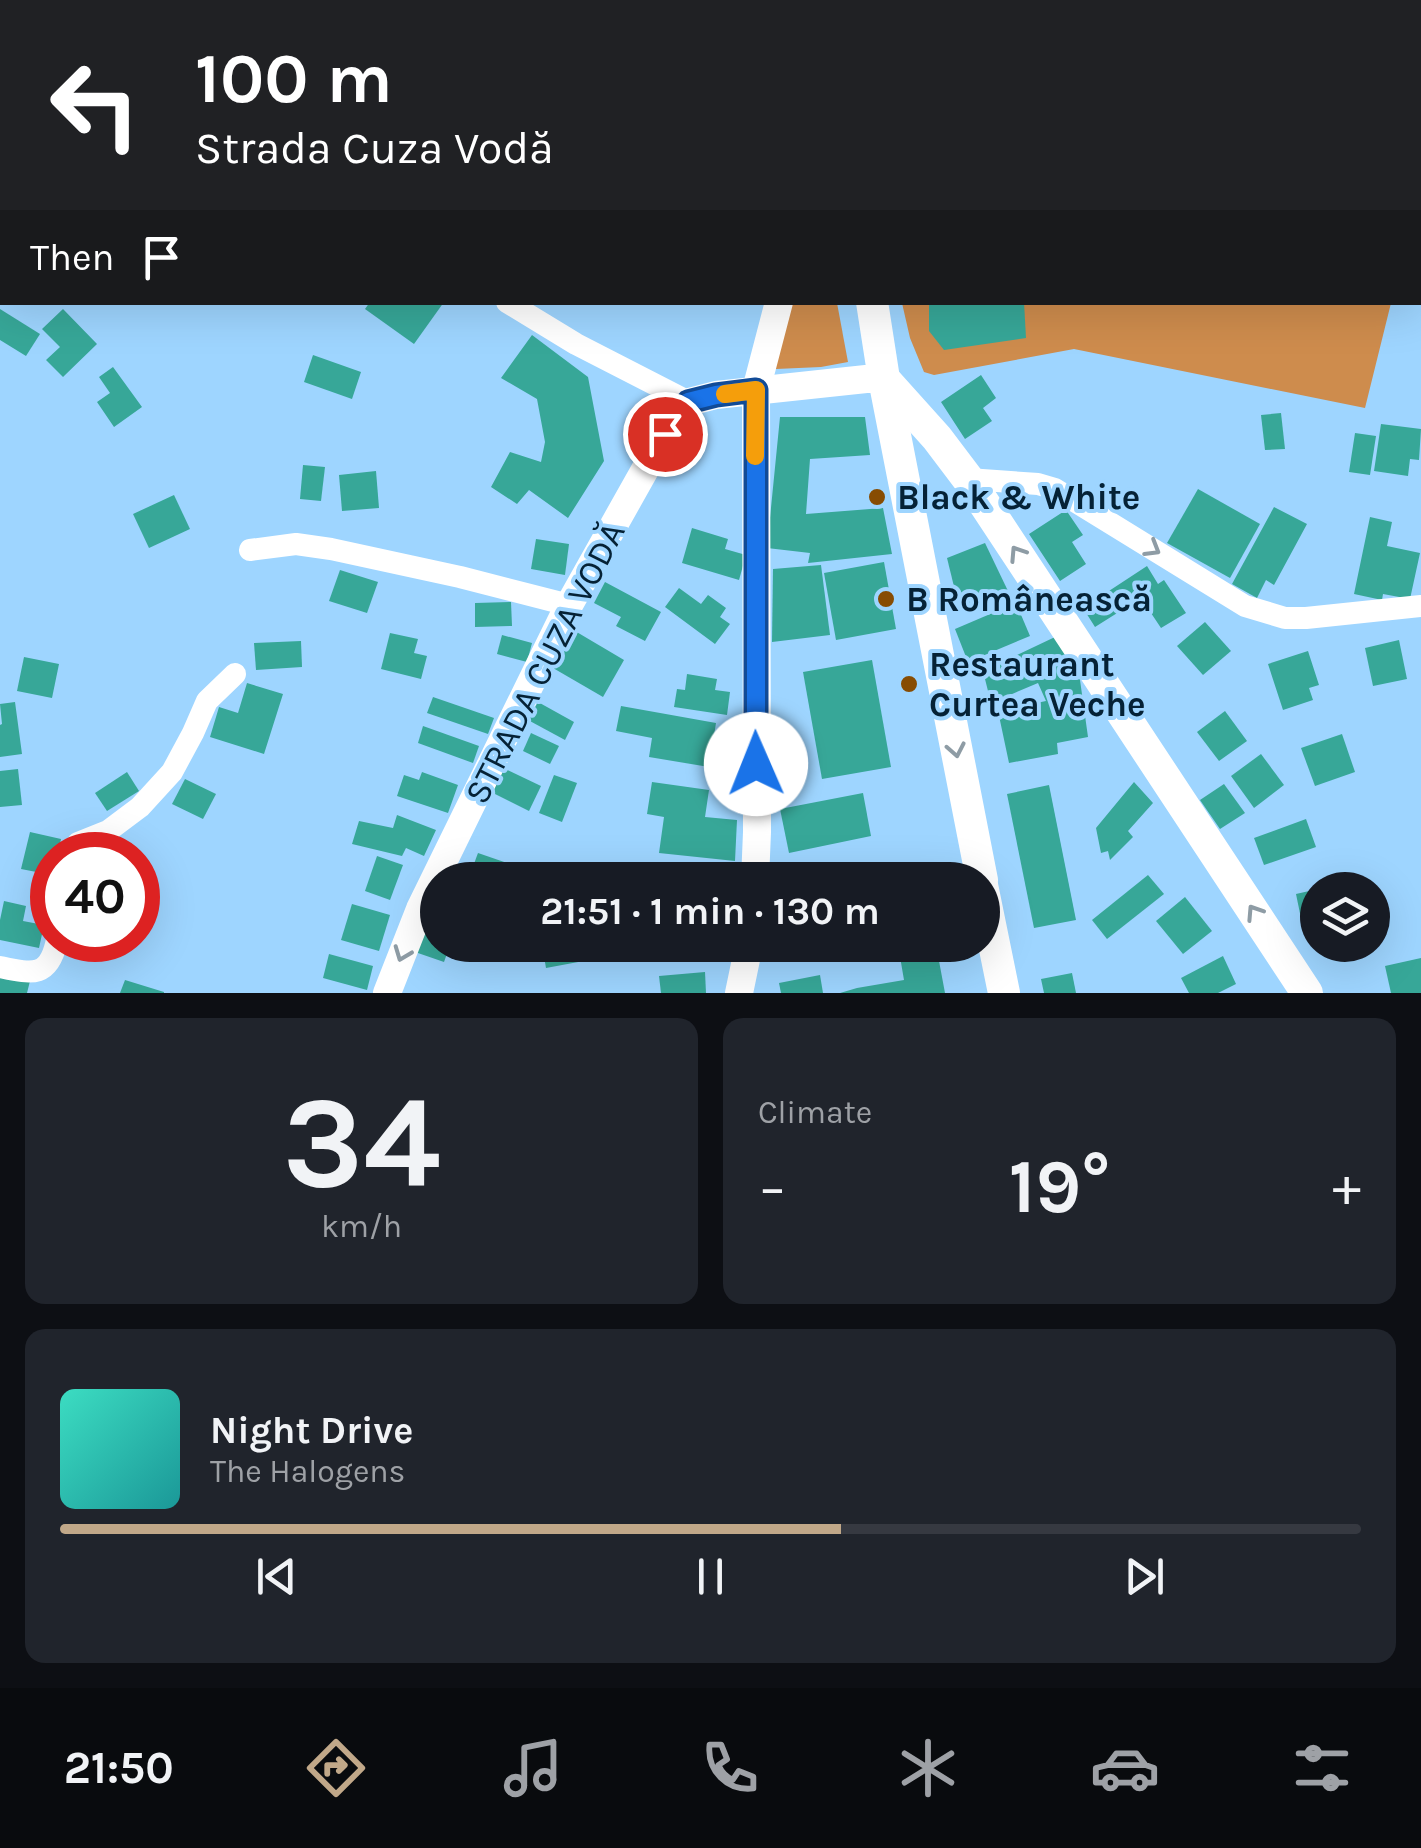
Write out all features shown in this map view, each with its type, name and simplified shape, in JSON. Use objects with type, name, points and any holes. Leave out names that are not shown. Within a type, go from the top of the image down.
[{"type":"main road","points":[[872,305],[978,862]]},
{"type":"main road","points":[[884,379],[968,479],[1307,993]]},
{"type":"main road","points":[[998,962],[1004,993]]},
{"type":"street","points":[[512,305],[576,344],[688,402],[756,390],[884,379]]},
{"type":"street","points":[[756,862],[756,390],[778,305]]},
{"type":"street","name":"STRADA CUZA VODĂ","points":[[388,993],[420,909],[569,606],[665,434],[688,402]]},
{"type":"street","points":[[968,479],[1038,484],[1055,489],[1264,614],[1306,618],[1421,606]]},
{"type":"street","points":[[250,550],[296,544],[331,549],[569,606]]},
{"type":"street","points":[[108,832],[140,807],[172,772],[206,701],[235,674]]},
{"type":"street","points":[[0,967],[30,972],[40,971],[50,962]]},
{"type":"street","points":[[740,993],[746,962]]},
{"type":"shaded area","points":[[790,305],[837,305],[848,362],[776,369]]},
{"type":"shaded area","points":[[902,305],[1391,305],[1365,408],[1074,349],[934,375],[924,372]]},
{"type":"building","points":[[368,305],[442,305],[414,344],[365,309]]},
{"type":"building","points":[[929,305],[1024,305],[1026,338],[944,350],[929,331]]},
{"type":"building","points":[[0,309],[40,334],[26,356],[0,340]]},
{"type":"building","points":[[63,309],[97,344],[63,377],[46,360],[60,347],[42,329]]},
{"type":"building","points":[[532,335],[588,377],[604,461],[568,518],[529,490],[517,504],[491,487],[510,452],[541,462],[545,442],[537,399],[501,378]]},
{"type":"building","points":[[313,355],[361,372],[352,399],[304,382]]},
{"type":"building","points":[[113,367],[142,407],[114,427],[97,402],[110,393],[99,377]]},
{"type":"building","points":[[981,375],[996,398],[983,408],[992,421],[965,439],[941,402]]},
{"type":"building","points":[[1281,413],[1285,449],[1265,450],[1261,415]]},
{"type":"building","points":[[780,417],[865,417],[870,455],[810,459],[806,514],[883,508],[892,554],[808,563],[810,553],[767,548]]},
{"type":"building","points":[[1381,424],[1421,429],[1419,460],[1410,459],[1408,476],[1374,471]]},
{"type":"building","points":[[1355,433],[1376,436],[1370,475],[1349,472]]},
{"type":"building","points":[[303,465],[325,467],[321,501],[300,499]]},
{"type":"building","points":[[376,471],[379,508],[342,511],[339,475]]},
{"type":"building","points":[[1198,489],[1260,524],[1230,578],[1167,543]]},
{"type":"building","points":[[174,495],[190,529],[149,548],[133,514]]},
{"type":"building","points":[[1274,507],[1307,524],[1274,585],[1266,580],[1257,598],[1232,584]]},
{"type":"building","points":[[1066,510],[1083,535],[1072,542],[1086,564],[1060,581],[1029,534]]},
{"type":"building","points":[[1370,517],[1392,522],[1387,546],[1420,553],[1410,599],[1383,594],[1382,600],[1354,594]]},
{"type":"building","points":[[692,528],[728,539],[725,549],[746,555],[739,580],[682,563]]},
{"type":"building","points":[[536,539],[569,544],[565,575],[531,569]]},
{"type":"building","points":[[985,543],[1008,591],[960,611],[947,558]]},
{"type":"building","points":[[884,562],[896,629],[836,640],[824,573]]},
{"type":"building","points":[[821,565],[830,635],[772,642],[773,569]]},
{"type":"building","points":[[1147,566],[1158,584],[1164,580],[1186,613],[1161,628],[1141,598],[1095,627],[1083,608]]},
{"type":"building","points":[[340,570],[378,582],[367,613],[329,601]]},
{"type":"building","points":[[605,582],[661,612],[645,641],[616,626],[621,617],[594,603]]},
{"type":"building","points":[[679,588],[701,604],[708,595],[726,608],[720,617],[730,624],[715,644],[665,607]]},
{"type":"building","points":[[511,602],[512,626],[475,627],[475,603]]},
{"type":"building","points":[[1016,603],[1030,636],[968,662],[955,629]]},
{"type":"building","points":[[1205,622],[1231,651],[1203,675],[1177,646]]},
{"type":"building","points":[[575,631],[624,660],[603,697],[553,668]]},
{"type":"building","points":[[390,633],[418,639],[414,653],[427,656],[421,679],[381,669]]},
{"type":"building","points":[[502,635],[532,643],[527,662],[497,654]]},
{"type":"building","points":[[1055,637],[1080,680],[1088,737],[1057,743],[1058,754],[1009,763],[998,711],[1046,701],[1038,683],[991,703],[983,671]]},
{"type":"building","points":[[1399,640],[1407,679],[1373,686],[1365,648]]},
{"type":"building","points":[[301,641],[302,667],[256,670],[254,643]]},
{"type":"building","points":[[1308,651],[1319,685],[1309,688],[1313,700],[1283,710],[1268,664]]},
{"type":"building","points":[[24,657],[59,664],[52,698],[17,691]]},
{"type":"building","points":[[872,660],[891,767],[822,779],[803,672]]},
{"type":"building","points":[[687,674],[717,679],[715,690],[730,692],[727,715],[674,707],[677,689],[685,690]]},
{"type":"building","points":[[247,683],[283,694],[264,754],[210,737],[219,707],[238,713]]},
{"type":"building","points":[[433,697],[494,718],[488,734],[427,713]]},
{"type":"building","points":[[15,702],[22,754],[0,757],[0,704]]},
{"type":"building","points":[[538,702],[574,722],[565,740],[528,720]]},
{"type":"building","points":[[621,706],[716,723],[709,767],[649,757],[652,738],[616,731]]},
{"type":"building","points":[[1225,711],[1247,741],[1219,761],[1197,732]]},
{"type":"building","points":[[423,726],[479,746],[473,763],[418,743]]},
{"type":"building","points":[[531,733],[559,746],[550,764],[523,751]]},
{"type":"building","points":[[1342,734],[1355,772],[1315,786],[1301,748]]},
{"type":"building","points":[[1261,754],[1284,785],[1254,808],[1231,776]]},
{"type":"building","points":[[501,767],[541,786],[529,811],[489,791]]},
{"type":"building","points":[[18,769],[22,805],[0,807],[0,771]]},
{"type":"building","points":[[127,772],[139,791],[107,811],[95,793]]},
{"type":"building","points":[[422,772],[458,785],[448,813],[397,796],[404,775],[419,780]]},
{"type":"building","points":[[554,775],[577,783],[562,822],[539,813]]},
{"type":"building","points":[[185,779],[216,794],[203,819],[172,804]]},
{"type":"building","points":[[652,782],[709,790],[705,817],[737,820],[735,861],[659,853],[664,817],[647,814]]},
{"type":"building","points":[[1134,782],[1153,803],[1128,831],[1133,837],[1110,860],[1108,851],[1101,853],[1096,828]]},
{"type":"building","points":[[1224,784],[1245,813],[1220,829],[1200,800]]},
{"type":"building","points":[[1049,785],[1076,920],[1034,928],[1007,794]]},
{"type":"building","points":[[863,793],[871,836],[789,853],[780,809]]},
{"type":"building","points":[[397,815],[436,830],[424,856],[406,848],[402,856],[352,844],[359,821],[393,828]]},
{"type":"building","points":[[1306,819],[1316,847],[1264,865],[1254,838]]},
{"type":"building","points":[[30,832],[30,871],[21,869]]},
{"type":"building","points":[[478,853],[504,862],[475,862]]},
{"type":"building","points":[[377,856],[403,865],[390,900],[365,891]]},
{"type":"building","points":[[1148,875],[1164,894],[1107,939],[1092,920]]},
{"type":"building","points":[[1185,897],[1212,931],[1183,954],[1156,921]]},
{"type":"building","points":[[4,901],[26,906],[23,921],[30,922],[30,946],[0,940]]},
{"type":"building","points":[[352,904],[390,915],[379,951],[341,940]]},
{"type":"building","points":[[329,954],[373,966],[367,990],[323,978]]},
{"type":"building","points":[[1223,956],[1236,984],[1218,993],[1189,993],[1181,978]]},
{"type":"building","points":[[1421,958],[1421,993],[1391,993],[1385,966]]},
{"type":"building","points":[[545,962],[578,962],[546,968]]},
{"type":"building","points":[[901,962],[939,962],[945,993],[840,993],[857,988],[904,980]]},
{"type":"building","points":[[705,972],[706,993],[661,993],[659,976]]},
{"type":"building","points":[[0,973],[30,981],[27,993],[0,993]]},
{"type":"building","points":[[1072,973],[1076,993],[1044,993],[1041,979]]},
{"type":"building","points":[[820,975],[823,993],[781,993],[779,983]]},
{"type":"building","points":[[125,980],[164,992],[164,993],[120,993]]},
{"type":"slow traffic","points":[[725,394],[756,390],[755,456]]},
{"type":"place","name":"Black & White","points":[[877,497]]},
{"type":"place","name":"B Românească","points":[[886,599]]},
{"type":"place","name":"Restaurant Curtea Veche","points":[[909,684]]},
{"type":"route","points":[[665,434],[688,402],[756,390],[756,764]]}]
